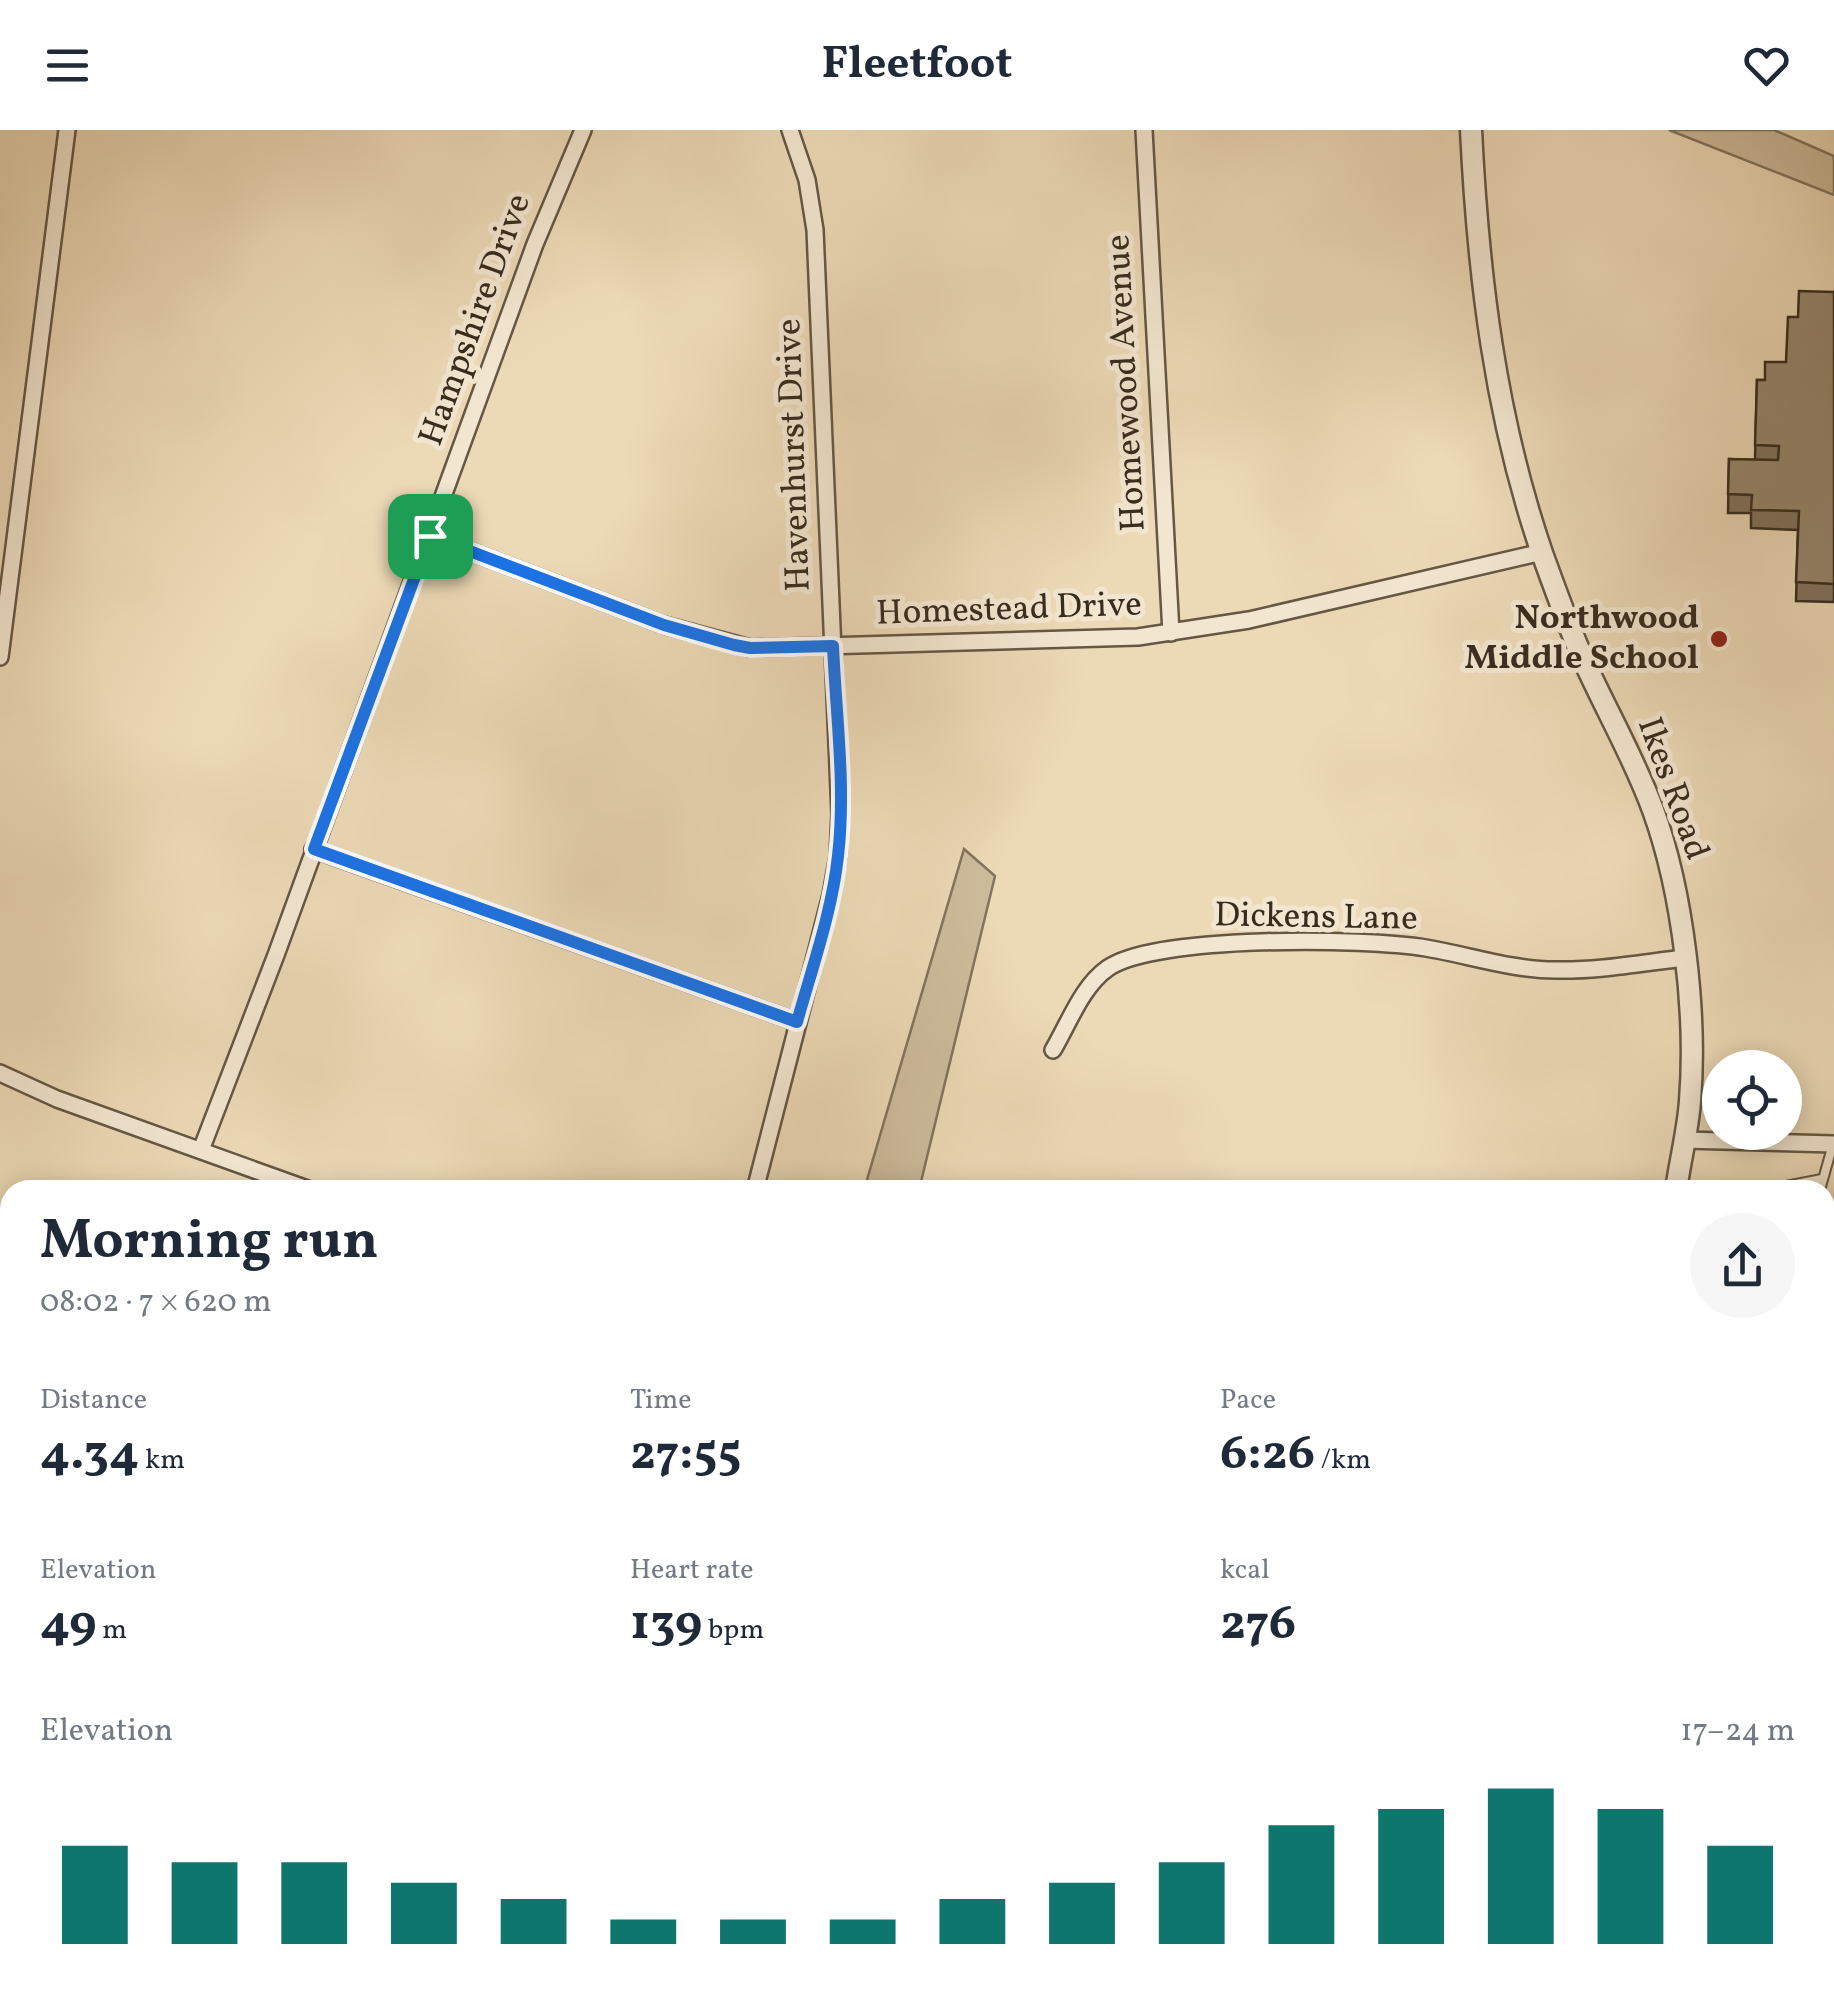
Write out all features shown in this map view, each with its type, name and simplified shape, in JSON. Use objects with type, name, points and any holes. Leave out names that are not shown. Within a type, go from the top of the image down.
[{"type":"street","points":[[0,656],[4,572],[54,254],[67,130]]},
{"type":"street","name":"Hampshire Drive","points":[[201,1150],[535,244],[583,130]]},
{"type":"street","name":"Havenhurst Drive","points":[[758,1180],[832,895],[840,814],[815,230],[808,180],[790,130]]},
{"type":"street","name":"Homewood Avenue","points":[[1144,130],[1171,633]]},
{"type":"street","name":"Ikes Road","points":[[1471,130],[1485,314],[1512,444],[1542,552],[1579,651],[1654,812],[1671,876],[1684,958],[1691,1071],[1690,1104],[1678,1180]]},
{"type":"street","name":"Homestead Drive","points":[[430,536],[664,625],[750,648],[1081,641],[1171,633],[1249,620],[1542,552]]},
{"type":"street","points":[[314,849],[797,1022]]},
{"type":"street","name":"Dickens Lane","points":[[1053,1050],[1098,976],[1127,958],[1148,952],[1357,941],[1552,970],[1684,958]]},
{"type":"street","points":[[0,1073],[57,1099],[283,1180]]},
{"type":"street","points":[[1684,1140],[1834,1144]]},
{"type":"lane","points":[[1817,1180],[1822,1179],[1834,1144]]},
{"type":"shaded area","points":[[1669,130],[1774,130],[1834,156],[1834,195]]},
{"type":"shaded area","points":[[964,849],[995,876],[921,1180],[867,1180]]},
{"type":"building","points":[[1799,291],[1834,292],[1834,584],[1796,582],[1799,511],[1751,510],[1752,495],[1728,494],[1729,459],[1778,460],[1779,446],[1755,445],[1757,380],[1765,380],[1765,362],[1786,362],[1788,317],[1798,317]]},
{"type":"place","name":"Northwood Middle School","points":[[1719,639]]},
{"type":"route","points":[[430,536],[664,625],[734,645],[833,646],[838,856],[832,895],[797,1022],[314,849],[430,536]]}]
